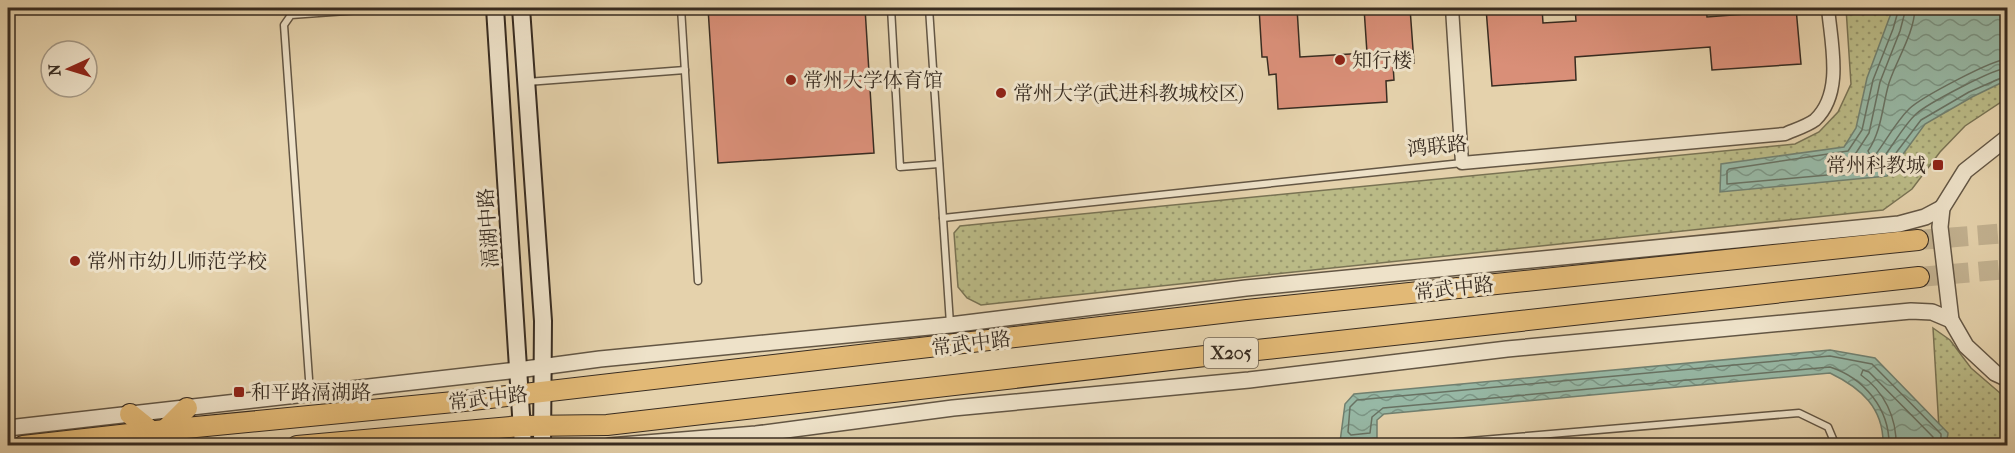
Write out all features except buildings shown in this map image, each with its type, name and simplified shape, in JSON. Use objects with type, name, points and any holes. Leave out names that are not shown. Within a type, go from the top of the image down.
[{"type":"main road","name":"滆湖中路","points":[[495,8],[522,436]]},
{"type":"main road","points":[[521,8],[543,321],[542,446]]},
{"type":"main road","name":"常武中路","points":[[23,446],[520,395],[1247,310],[1918,240]]},
{"type":"main road","name":"常武中路","points":[[297,446],[522,436],[542,426],[607,425],[1919,277]]},
{"type":"main road","points":[[130,414],[158,431],[187,408]]},
{"type":"street","points":[[1452,8],[1462,163]]},
{"type":"street","name":"鸿联路","points":[[1462,163],[1785,134],[1813,122],[1827,106],[1833,78],[1828,8]]},
{"type":"street","points":[[8,428],[600,359],[950,325],[1246,288],[1899,224],[1925,217],[1941,208],[1965,171],[2007,137]]},
{"type":"street","points":[[1941,208],[1940,227],[1951,320],[1966,346],[1995,373],[2007,379]]},
{"type":"street","points":[[609,446],[756,434],[953,408],[1249,380],[1507,349],[1899,312],[1932,312],[1951,320]]},
{"type":"lane","points":[[310,394],[284,25],[291,15],[388,8]]},
{"type":"lane","points":[[681,8],[698,281]]},
{"type":"lane","points":[[891,8],[900,167],[939,164]]},
{"type":"lane","points":[[929,8],[950,325]]},
{"type":"lane","points":[[526,82],[685,70]]},
{"type":"lane","name":"鸿联路","points":[[944,218],[1462,163]]},
{"type":"lane","points":[[1410,446],[1799,414],[1828,428],[1836,446]]},
{"type":"green space","points":[[1846,8],[2007,8],[2007,98],[1965,126],[1940,152],[1912,189],[1883,210],[981,305],[967,298],[958,287],[954,233],[960,226],[1795,144],[1819,132],[1838,112],[1851,84]]},
{"type":"green space","points":[[1933,328],[1950,340],[1971,368],[2007,399],[2007,445],[1940,445]]},
{"type":"green space","points":[[1242,440],[1242,445],[1192,445],[1192,444]]},
{"type":"water","points":[[1893,8],[2007,8],[2007,80],[1925,124],[1887,176],[1720,192],[1721,164],[1844,147],[1856,128],[1867,78]]},
{"type":"water","points":[[1830,350],[1875,358],[1948,433],[1946,445],[1883,445],[1880,420],[1875,410],[1852,385],[1830,373],[1384,414],[1377,420],[1377,438],[1340,442],[1345,404],[1354,394]]},
{"type":"tunnel","points":[[1918,240],[2008,233]]},
{"type":"tunnel","points":[[1919,277],[2008,269]]},
{"type":"place","name":"知行楼","points":[[1340,60]]},
{"type":"place","name":"常州大学体育馆","points":[[791,80]]},
{"type":"place","name":"常州大学(武进科教城校区)","points":[[1001,93]]},
{"type":"place","name":"常州科教城","points":[[1938,165]]},
{"type":"place","name":"常州市幼儿师范学校","points":[[75,261]]},
{"type":"place","name":"和平路滆湖路","points":[[239,392]]}]
